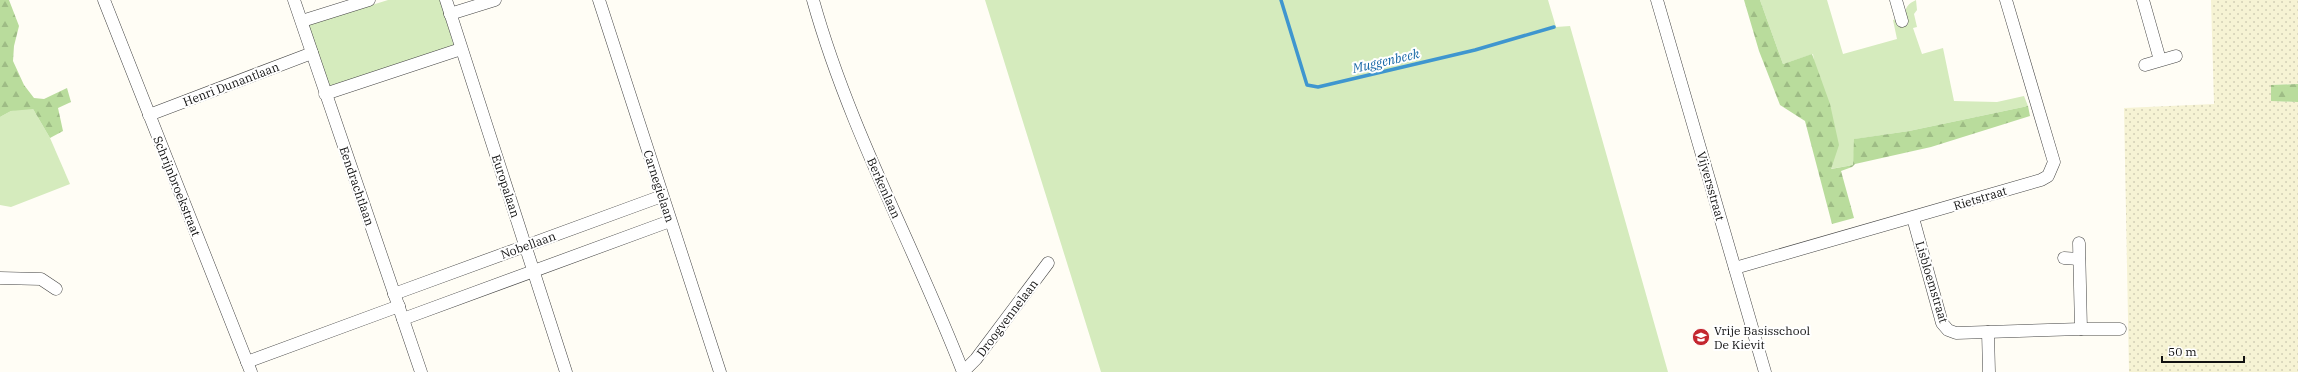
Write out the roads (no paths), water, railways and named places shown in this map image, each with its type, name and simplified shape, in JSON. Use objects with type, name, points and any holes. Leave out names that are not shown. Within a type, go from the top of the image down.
[{"type":"street","name":"Schrijnbroekstraat","points":[[104,0],[249,367]]},
{"type":"street","name":"Eendrachtlaan","points":[[294,0],[421,372]]},
{"type":"street","points":[[302,21],[369,0]]},
{"type":"street","name":"Europalaan","points":[[446,0],[566,372]]},
{"type":"street","points":[[450,14],[495,0]]},
{"type":"street","name":"Carnegielaan","points":[[599,0],[720,372]]},
{"type":"street","name":"Berkenlaan","points":[[813,0],[863,141],[938,310],[963,372]]},
{"type":"street","name":"Vijversstraat","points":[[1657,0],[1764,372]]},
{"type":"street","points":[[1896,0],[1902,21]]},
{"type":"street","name":"Rietstraat","points":[[1735,268],[1913,218],[2041,180],[2048,176],[2054,162],[2006,0]]},
{"type":"street","points":[[2143,0],[2160,60]]},
{"type":"street","points":[[325,94],[461,49]]},
{"type":"street","name":"Henri Dunantlaan","points":[[149,115],[312,54]]},
{"type":"street","points":[[2145,65],[2176,56]]},
{"type":"street","name":"Nobellaan","points":[[394,294],[662,196]]},
{"type":"street","name":"Lisbloemstraat","points":[[1913,218],[1942,323],[1948,330],[1956,333],[2120,329]]},
{"type":"street","points":[[403,319],[670,221]]},
{"type":"street","points":[[2079,243],[2081,329]]},
{"type":"street","points":[[2064,258],[2079,258]]},
{"type":"street","name":"Droogvennelaan","points":[[963,372],[976,359],[1048,263]]},
{"type":"street","points":[[0,278],[41,279],[56,289]]},
{"type":"street","points":[[249,367],[399,306]]},
{"type":"street","points":[[1988,332],[1989,372]]},
{"type":"waterway","name":"Muggenbeek","points":[[1281,0],[1307,85],[1318,87],[1475,50],[1554,27]]},
{"type":"place","name":"Vrije Basisschool De Kievit","points":[[1701,337]]}]
